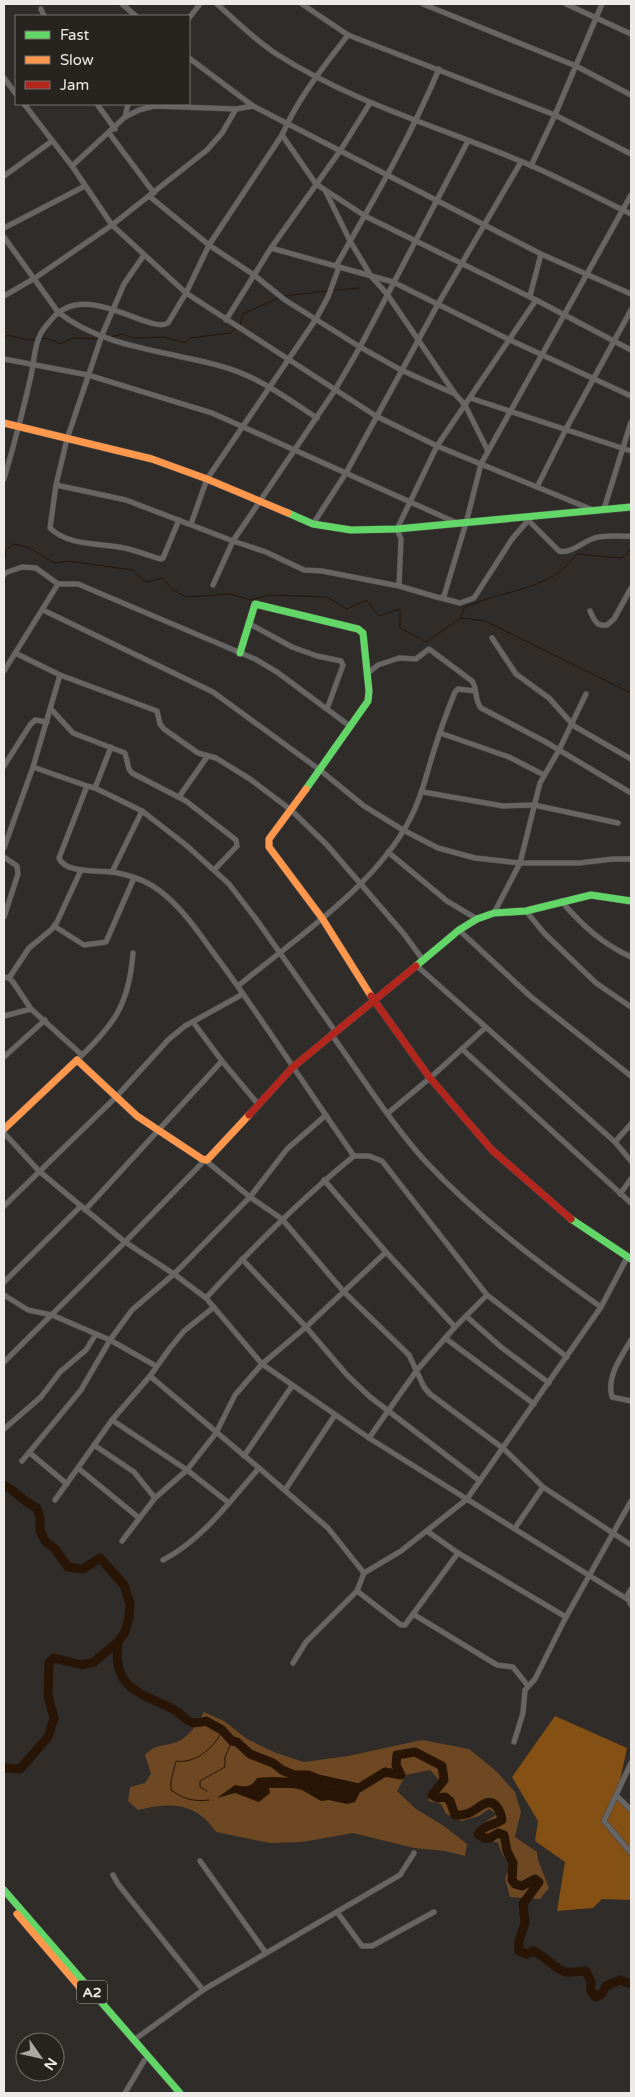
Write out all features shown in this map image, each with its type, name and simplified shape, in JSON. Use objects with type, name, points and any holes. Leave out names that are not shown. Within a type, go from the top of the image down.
[{"type":"main road","points":[[4,423],[18,428],[125,451],[207,479],[313,524],[351,530],[397,529],[631,507]]},
{"type":"main road","points":[[240,653],[252,607],[255,604],[358,629],[363,633],[368,673],[368,700],[351,727],[268,842],[322,918],[374,1001],[430,1078],[492,1150],[565,1215],[630,1258]]},
{"type":"main road","points":[[4,1129],[80,1057],[137,1116],[205,1160],[293,1068],[459,930],[477,919],[494,913],[526,911],[591,895],[631,902]]},
{"type":"main road","name":"A2","points":[[5,1895],[180,2093]]},
{"type":"main road","name":"A2","points":[[5,1895],[172,2093]]},
{"type":"street","points":[[122,4],[135,15]]},
{"type":"street","points":[[190,17],[200,4]]},
{"type":"street","points":[[218,4],[270,50],[316,77],[370,103],[531,166],[631,214]]},
{"type":"street","points":[[302,4],[348,34],[555,115],[631,152]]},
{"type":"street","points":[[423,4],[576,66],[631,95]]},
{"type":"street","points":[[566,4],[631,34]]},
{"type":"street","points":[[531,166],[555,115],[602,4]]},
{"type":"street","points":[[41,8],[44,15]]},
{"type":"street","points":[[4,479],[40,335],[58,312],[90,304],[164,325],[168,323],[186,293],[210,244],[282,135],[287,123],[316,77],[348,34]]},
{"type":"street","points":[[190,59],[253,106],[540,254],[631,294]]},
{"type":"street","points":[[191,524],[207,479],[316,319],[328,297],[338,266],[350,241],[388,176],[417,120],[439,70]]},
{"type":"street","points":[[4,78],[15,93]]},
{"type":"street","points":[[226,320],[271,248],[340,151],[370,103]]},
{"type":"street","points":[[25,105],[72,166],[112,225],[186,293],[376,416],[437,446],[593,510]]},
{"type":"street","points":[[98,105],[115,129]]},
{"type":"street","points":[[126,117],[128,105]]},
{"type":"street","points":[[72,166],[126,117],[139,110],[154,106],[236,109],[253,106]]},
{"type":"street","points":[[4,296],[35,278],[112,225],[207,150],[222,133],[236,109]]},
{"type":"street","points":[[109,134],[151,195],[210,244],[285,300],[360,348],[401,370],[455,394]]},
{"type":"street","points":[[282,135],[316,184],[365,216],[530,296],[631,350]]},
{"type":"street","points":[[4,167],[6,174],[52,140]]},
{"type":"street","points":[[212,585],[233,541],[317,418],[360,348],[468,141]]},
{"type":"street","points":[[313,524],[346,473],[438,304],[486,225],[521,162]]},
{"type":"street","points":[[4,228],[85,186]]},
{"type":"street","points":[[325,190],[350,241],[371,276],[387,294],[455,394],[465,405],[488,450]]},
{"type":"street","points":[[440,598],[446,593],[480,464],[631,196]]},
{"type":"street","points":[[4,237],[58,312],[74,324],[117,341],[228,368],[270,387],[317,418]]},
{"type":"street","points":[[271,248],[393,282],[593,380],[631,396]]},
{"type":"street","points":[[530,296],[540,254]]},
{"type":"street","points":[[144,255],[124,284],[102,335],[88,375],[67,439],[56,485],[50,528],[54,532],[74,541],[125,548],[161,559],[179,520]]},
{"type":"street","points":[[399,586],[402,539],[397,529],[409,502],[437,446],[536,300]]},
{"type":"street","points":[[537,487],[566,429],[631,310]]},
{"type":"street","points":[[4,359],[88,375],[212,413],[458,523]]},
{"type":"street","points":[[470,398],[631,451]]},
{"type":"street","points":[[604,509],[631,422]]},
{"type":"street","points":[[56,485],[126,500],[266,552],[304,570],[322,571],[399,586],[460,603],[474,598],[512,539],[530,518],[562,552],[568,551],[596,537],[631,536]]},
{"type":"street","points":[[4,576],[5,573],[22,567],[36,568],[58,584],[78,584],[255,659],[277,672],[351,727]]},
{"type":"street","points":[[4,671],[58,584]]},
{"type":"street","points":[[590,611],[595,622],[600,626],[607,625],[614,619],[631,588]]},
{"type":"street","points":[[43,610],[213,692],[320,770],[364,806],[403,830],[438,848],[475,858],[520,862],[579,863],[631,859]]},
{"type":"street","points":[[248,623],[292,647],[317,656],[341,661],[342,665],[327,709]]},
{"type":"street","points":[[492,638],[516,674],[549,698],[571,724],[631,759]]},
{"type":"street","points":[[368,673],[378,665],[399,658],[416,658],[429,649],[472,681],[475,685],[478,704],[481,708],[559,750],[631,793]]},
{"type":"street","points":[[15,652],[60,676],[157,711],[160,724],[164,730],[198,753],[216,758],[250,778],[291,810],[327,845],[423,960]]},
{"type":"street","points":[[4,848],[33,767],[60,676]]},
{"type":"street","points":[[238,986],[322,918],[360,883],[388,852],[411,819],[423,792],[440,733],[456,690],[475,691]]},
{"type":"street","points":[[494,913],[520,862],[535,795],[586,694]]},
{"type":"street","points":[[51,709],[73,733],[125,753],[129,769],[132,773],[179,797],[236,840],[237,846],[214,870]]},
{"type":"street","points":[[4,766],[30,725],[35,720],[47,722]]},
{"type":"street","points":[[440,733],[510,758],[544,775]]},
{"type":"street","points":[[95,788],[111,747]]},
{"type":"street","points":[[179,797],[207,757]]},
{"type":"street","points":[[33,767],[95,788],[142,811],[186,845],[229,884],[279,952],[388,1113],[426,1162],[479,1211],[546,1268],[601,1308]]},
{"type":"street","points":[[87,786],[59,858],[61,863],[81,870],[112,872],[134,878],[159,890],[185,915],[238,986],[354,1156]]},
{"type":"street","points":[[423,792],[504,806],[534,805],[618,823]]},
{"type":"street","points":[[112,872],[142,811]]},
{"type":"street","points":[[388,852],[447,901],[477,919]]},
{"type":"street","points":[[4,857],[17,866],[18,874],[4,917]]},
{"type":"street","points":[[81,870],[54,926],[29,948],[6,978],[32,1009],[80,1057],[106,1030],[121,1008],[131,977],[133,953]]},
{"type":"street","points":[[54,926],[84,945],[106,942],[134,878]]},
{"type":"street","points":[[561,901],[578,920],[608,946],[631,957]]},
{"type":"street","points":[[526,911],[544,933],[596,983],[631,1007]]},
{"type":"street","points":[[459,930],[530,996],[631,1076]]},
{"type":"street","points":[[416,965],[615,1142],[631,1161]]},
{"type":"street","points":[[4,1206],[117,1096],[169,1039],[193,1022],[243,994]]},
{"type":"street","points":[[4,1016],[32,1009]]},
{"type":"street","points":[[4,1057],[45,1020]]},
{"type":"street","points":[[193,1022],[222,1062],[258,1104]]},
{"type":"street","points":[[388,1113],[485,1028]]},
{"type":"street","points":[[462,1049],[631,1203]]},
{"type":"street","points":[[4,1282],[83,1208],[222,1062]]},
{"type":"street","points":[[22,1461],[81,1390],[110,1340],[132,1310],[174,1274],[250,1197],[287,1149],[326,1115]]},
{"type":"street","points":[[615,1142],[631,1124]]},
{"type":"street","points":[[4,1133],[39,1170],[83,1208],[126,1242],[206,1298],[262,1364],[334,1415],[589,1574],[627,1599],[631,1605]]},
{"type":"street","points":[[206,1298],[282,1219],[324,1180],[354,1156],[369,1156],[382,1161],[486,1295],[567,1357]]},
{"type":"street","points":[[4,1362],[126,1242],[205,1160],[250,1197],[282,1219],[344,1292],[409,1355],[424,1388],[430,1394],[504,1449],[543,1487],[631,1545]]},
{"type":"street","points":[[620,1194],[631,1179]]},
{"type":"street","points":[[324,1180],[454,1327]]},
{"type":"street","points":[[122,1541],[155,1498],[187,1470],[216,1433],[235,1395],[262,1364],[306,1327],[386,1252]]},
{"type":"street","points":[[293,1663],[306,1642],[357,1591],[364,1573],[427,1531],[467,1499],[504,1449],[601,1308],[630,1258]]},
{"type":"street","points":[[242,1259],[306,1327],[347,1375],[388,1411],[480,1481]]},
{"type":"street","points":[[370,1438],[417,1370],[454,1327],[486,1295]]},
{"type":"street","points":[[4,1296],[28,1310],[52,1315],[110,1340],[156,1366]]},
{"type":"street","points":[[56,1500],[112,1420],[150,1376],[184,1331],[214,1307]]},
{"type":"street","points":[[466,1316],[501,1347],[549,1383]]},
{"type":"street","points":[[4,1429],[41,1397],[60,1372],[86,1350],[96,1334]]},
{"type":"street","points":[[445,1338],[534,1404]]},
{"type":"street","points":[[631,1340],[615,1368],[611,1386],[612,1397],[631,1401]]},
{"type":"street","points":[[150,1376],[328,1528],[364,1573]]},
{"type":"street","points":[[244,1456],[292,1386]]},
{"type":"street","points":[[285,1490],[334,1415]]},
{"type":"street","points":[[112,1420],[187,1470],[229,1503]]},
{"type":"street","points":[[94,1445],[134,1472],[155,1498]]},
{"type":"street","points":[[30,1453],[67,1484]]},
{"type":"street","points":[[78,1468],[139,1518]]},
{"type":"street","points":[[163,1560],[183,1550],[260,1468]]},
{"type":"street","points":[[515,1528],[543,1487]]},
{"type":"street","points":[[514,1742],[524,1704],[525,1690],[535,1679],[589,1574],[631,1501]]},
{"type":"street","points":[[427,1531],[458,1553],[566,1617]]},
{"type":"street","points":[[357,1591],[401,1625],[405,1625],[458,1553]]},
{"type":"street","points":[[627,1599],[631,1589]]},
{"type":"street","points":[[413,1614],[498,1665],[513,1668],[528,1686]]},
{"type":"street","points":[[631,1763],[618,1796],[604,1821],[631,1853]]},
{"type":"street","points":[[618,1796],[631,1810]]},
{"type":"street","points":[[134,2040],[203,1990],[400,1875],[414,1852]]},
{"type":"street","points":[[200,1861],[266,1953]]},
{"type":"street","points":[[113,1875],[118,1884],[203,1990]]},
{"type":"street","points":[[337,1912],[362,1946],[366,1947],[372,1946],[434,1912]]},
{"type":"street","points":[[125,2093],[144,2061]]},
{"type":"shaded area","points":[[204,1712],[224,1721],[247,1739],[276,1753],[304,1762],[348,1756],[422,1740],[469,1749],[495,1770],[515,1792],[521,1812],[515,1837],[537,1852],[538,1860],[549,1888],[540,1899],[510,1897],[505,1878],[511,1865],[502,1854],[498,1842],[487,1842],[475,1837],[478,1827],[497,1814],[489,1809],[479,1816],[462,1821],[446,1814],[441,1804],[429,1801],[428,1793],[439,1780],[430,1770],[406,1775],[397,1791],[416,1809],[444,1826],[467,1844],[465,1856],[445,1851],[414,1848],[353,1833],[302,1842],[270,1843],[216,1832],[200,1815],[182,1807],[161,1806],[138,1810],[128,1801],[130,1787],[145,1783],[151,1774],[145,1755],[156,1747],[172,1744],[182,1739],[193,1729]]},
{"type":"shaded area","points":[[555,1716],[627,1748],[616,1799],[631,1807],[631,1900],[602,1899],[593,1908],[557,1911],[565,1862],[535,1841],[538,1821],[512,1777]]},
{"type":"shaded area","points":[[308,1777],[328,1786],[361,1790],[355,1802],[347,1804],[329,1800],[321,1801],[302,1790],[293,1788],[269,1788],[270,1793],[259,1802],[235,1793],[217,1798],[235,1785],[248,1786],[257,1778]]},
{"type":"waterway","points":[[4,5],[12,4]]},
{"type":"waterway","points":[[334,290],[360,288]]},
{"type":"waterway","points":[[284,296],[327,291]]},
{"type":"waterway","points":[[240,326],[243,314],[278,298]]},
{"type":"waterway","points":[[111,337],[122,334],[134,338],[164,337],[185,343],[190,338],[230,333],[236,328]]},
{"type":"waterway","points":[[4,336],[35,340]]},
{"type":"waterway","points":[[42,339],[46,338],[61,344],[73,338],[98,339]]},
{"type":"waterway","points":[[4,558],[6,558],[5,551],[14,544],[28,547],[54,563],[69,561],[132,570],[146,582],[162,578],[173,590],[186,597],[231,594],[250,600],[269,595],[327,597],[347,609],[366,600],[379,616],[400,609],[400,628],[426,642],[461,618],[485,621],[631,693]]},
{"type":"waterway","points":[[461,618],[464,608],[547,579],[561,571],[577,554],[622,558],[631,549]]},
{"type":"waterway","points":[[4,1485],[37,1508],[40,1518],[40,1530],[45,1541],[55,1549],[68,1567],[83,1569],[100,1558],[124,1585],[130,1603],[125,1632],[118,1642],[94,1662],[82,1665],[54,1658],[49,1663],[48,1695],[54,1718],[48,1737],[20,1769],[4,1768]]},
{"type":"waterway","points":[[118,1642],[117,1658],[119,1670],[130,1687],[173,1709],[191,1722],[199,1723],[206,1721],[222,1730],[232,1741],[237,1742],[250,1754],[273,1763],[282,1770],[294,1775],[308,1775],[359,1788],[385,1772],[401,1775],[396,1765],[397,1755],[415,1752],[442,1766],[444,1780],[432,1795],[437,1798],[445,1797],[450,1801],[455,1815],[468,1814],[484,1804],[494,1804],[499,1810],[502,1820],[486,1827],[478,1834],[484,1838],[490,1838],[498,1833],[504,1835],[507,1851],[513,1863],[512,1880],[515,1884],[522,1886],[535,1879],[539,1882],[523,1904],[525,1923],[519,1941],[519,1951],[527,1954],[533,1951],[562,1971],[586,1971],[591,1982],[591,1991],[596,1997],[602,1994],[606,1986],[620,1980],[631,1984]]},
{"type":"waterway","points":[[209,1800],[198,1801],[180,1796],[171,1790],[171,1781],[176,1761],[189,1760],[201,1755],[212,1746],[220,1735]]},
{"type":"waterway","points":[[207,1791],[200,1787],[200,1781],[225,1767],[225,1757],[232,1741]]},
{"type":"traffic: fast","points":[[288,513],[313,524],[351,530],[397,529],[631,507]]},
{"type":"traffic: fast","points":[[240,653],[255,604],[358,629],[363,633],[369,691],[368,701],[306,789]]},
{"type":"traffic: fast","points":[[416,966],[459,930],[477,919],[494,913],[526,911],[591,895],[631,901]]},
{"type":"traffic: fast","points":[[571,1219],[631,1259]]},
{"type":"traffic: fast","points":[[4,1890],[180,2093]]},
{"type":"traffic: slow","points":[[4,423],[152,459],[207,479],[288,513]]},
{"type":"traffic: slow","points":[[306,789],[269,839],[269,847],[322,918],[371,996]]},
{"type":"traffic: slow","points":[[4,1129],[77,1060],[137,1116],[202,1159],[207,1160],[249,1115]]},
{"type":"traffic: slow","points":[[17,1914],[88,1997]]},
{"type":"traffic: jam","points":[[249,1115],[293,1067],[416,966]]},
{"type":"traffic: jam","points":[[371,996],[430,1078],[492,1150],[571,1219]]}]
